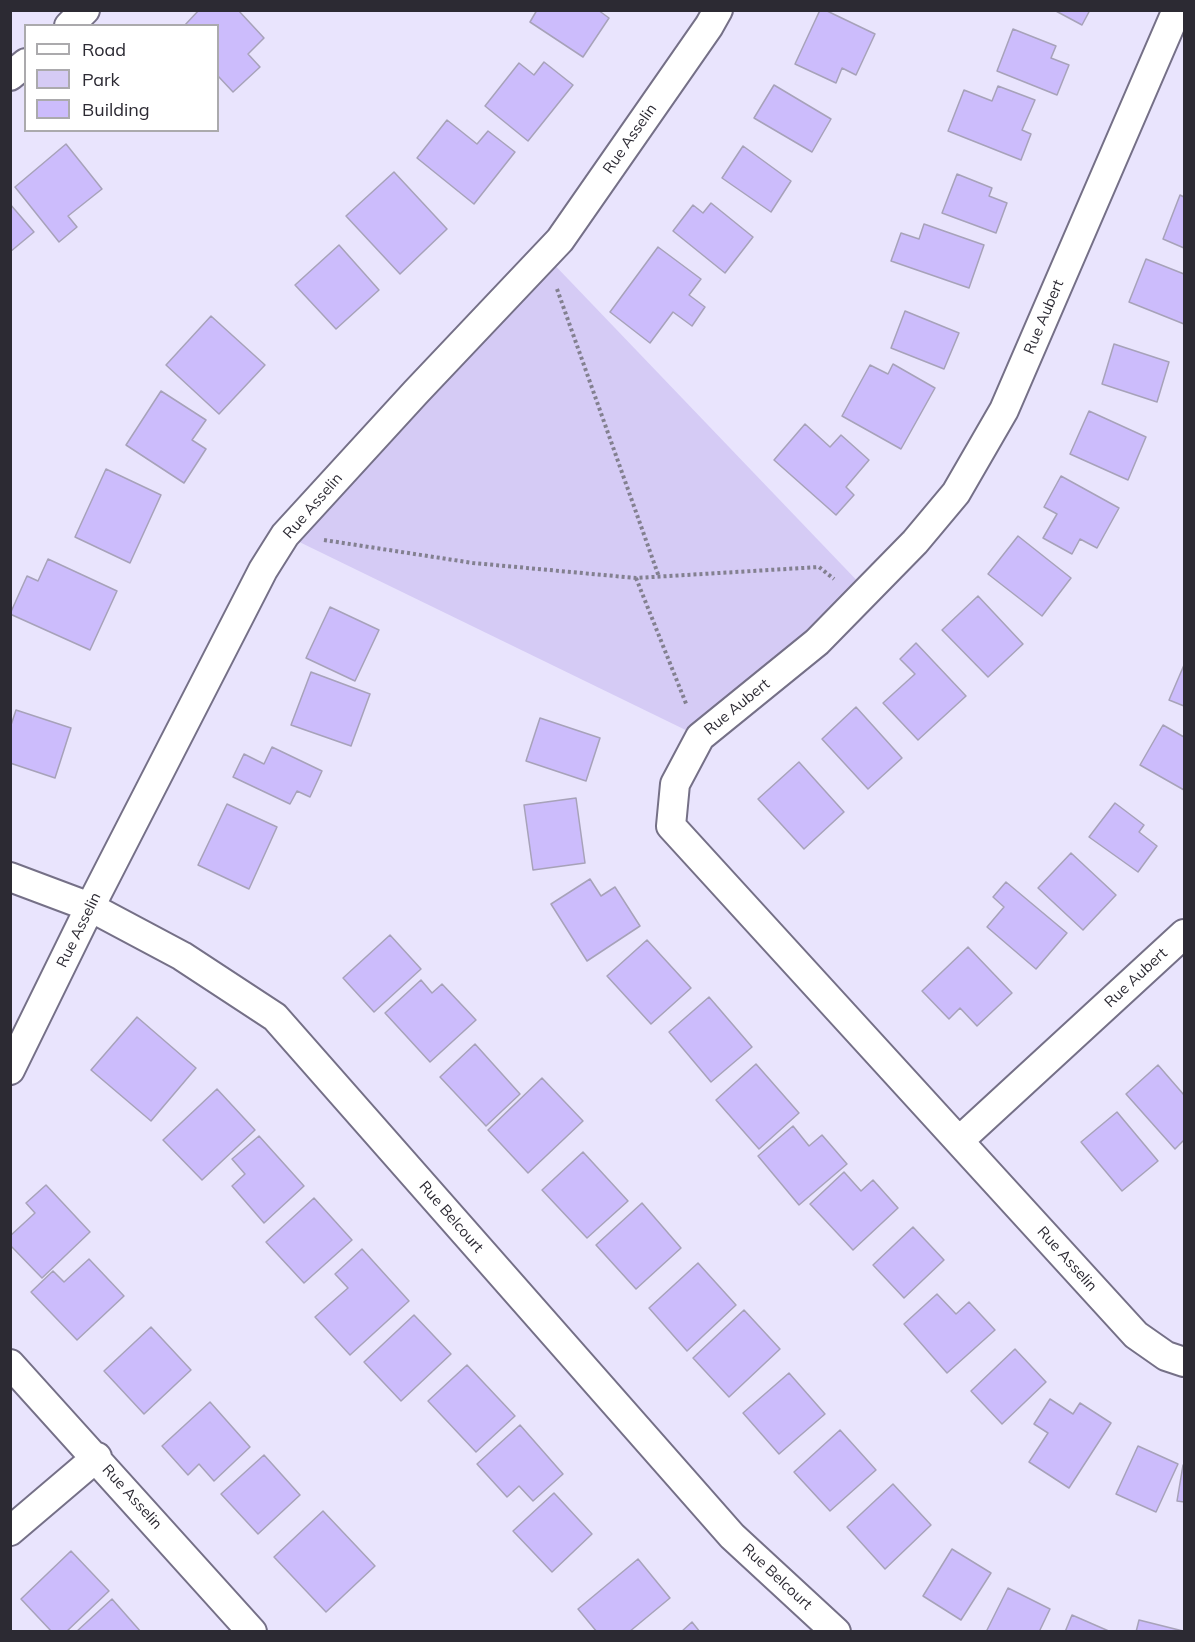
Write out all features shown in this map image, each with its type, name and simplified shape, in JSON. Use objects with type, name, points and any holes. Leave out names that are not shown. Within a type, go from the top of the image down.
[{"type":"street","points":[[71,24],[85,10]]},
{"type":"street","name":"Rue Asselin","points":[[10,1070],[90,907],[258,581],[285,535],[560,240],[718,10]]},
{"type":"street","name":"Rue Aubert","points":[[1179,10],[1168,30],[1004,410],[956,493],[915,542],[817,642],[700,737],[675,784],[671,826],[960,1140],[1185,934]]},
{"type":"street","points":[[10,76],[24,65]]},
{"type":"street","name":"Rue Belcourt","points":[[10,878],[90,907],[182,956],[275,1017],[732,1536],[836,1632]]},
{"type":"street","name":"Rue Asselin","points":[[960,1140],[1136,1335],[1166,1356],[1185,1362]]},
{"type":"street","name":"Rue Asselin","points":[[10,1364],[97,1457],[252,1632]]},
{"type":"street","points":[[10,1531],[97,1457]]},
{"type":"path","points":[[546,256],[659,577]]},
{"type":"path","points":[[285,535],[474,563],[636,578],[819,567],[858,598]]},
{"type":"path","points":[[636,578],[700,737]]},
{"type":"green space","points":[[546,256],[866,590],[700,737],[285,535]]},
{"type":"building","points":[[199,10],[238,10],[264,38],[248,54],[260,67],[233,92],[219,77],[219,24],[186,24]]},
{"type":"building","points":[[537,10],[598,10],[609,18],[583,57],[530,22]]},
{"type":"building","points":[[820,10],[825,10],[875,34],[856,75],[842,68],[836,83],[795,64]]},
{"type":"building","points":[[1054,10],[1090,10],[1082,25]]},
{"type":"building","points":[[1013,29],[1056,46],[1051,58],[1069,65],[1057,95],[997,71]]},
{"type":"building","points":[[544,62],[573,85],[528,141],[485,106],[519,63],[534,75]]},
{"type":"building","points":[[774,85],[831,119],[812,152],[754,118]]},
{"type":"building","points":[[998,86],[1035,100],[1022,130],[1031,134],[1021,160],[948,131],[964,90],[992,101]]},
{"type":"building","points":[[447,120],[477,144],[488,131],[515,152],[474,204],[417,158]]},
{"type":"building","points":[[66,144],[102,189],[68,216],[77,227],[59,242],[15,187]]},
{"type":"building","points":[[743,146],[791,181],[771,212],[722,178]]},
{"type":"building","points":[[394,172],[447,229],[400,274],[346,216]]},
{"type":"building","points":[[957,174],[992,188],[989,196],[1007,203],[996,233],[942,213]]},
{"type":"building","points":[[1180,195],[1184,197],[1184,248],[1163,239]]},
{"type":"building","points":[[711,203],[753,237],[725,273],[673,231],[693,205],[703,213]]},
{"type":"building","points":[[10,204],[34,232],[10,252]]},
{"type":"building","points":[[924,224],[984,245],[969,288],[891,261],[901,233],[919,239]]},
{"type":"building","points":[[339,245],[379,290],[336,329],[295,285]]},
{"type":"building","points":[[658,247],[701,279],[689,295],[705,307],[692,326],[673,312],[650,343],[610,312]]},
{"type":"building","points":[[1146,259],[1184,274],[1184,324],[1129,302]]},
{"type":"building","points":[[905,311],[959,333],[944,369],[891,348]]},
{"type":"building","points":[[211,316],[265,365],[219,414],[166,365]]},
{"type":"building","points":[[1114,344],[1169,362],[1157,402],[1102,384]]},
{"type":"building","points":[[893,364],[935,388],[901,449],[842,416],[870,365],[888,374]]},
{"type":"building","points":[[161,391],[206,420],[192,440],[206,449],[184,483],[126,445]]},
{"type":"building","points":[[1089,411],[1146,437],[1128,480],[1070,454]]},
{"type":"building","points":[[805,424],[830,447],[841,435],[869,460],[846,487],[854,495],[836,515],[774,460]]},
{"type":"building","points":[[106,469],[161,495],[130,563],[75,537]]},
{"type":"building","points":[[1061,476],[1119,508],[1097,548],[1080,539],[1072,554],[1043,538],[1057,514],[1044,507]]},
{"type":"building","points":[[1018,536],[1071,578],[1042,616],[988,574]]},
{"type":"building","points":[[48,559],[117,591],[90,650],[10,614],[27,576],[38,581]]},
{"type":"building","points":[[978,596],[1023,644],[988,677],[942,630]]},
{"type":"building","points":[[330,607],[379,630],[355,681],[306,658]]},
{"type":"building","points":[[916,643],[966,696],[918,740],[883,703],[915,674],[900,659]]},
{"type":"building","points":[[1184,665],[1184,706],[1169,700]]},
{"type":"building","points":[[311,672],[370,694],[351,746],[291,725]]},
{"type":"building","points":[[856,707],[902,758],[868,789],[822,739]]},
{"type":"building","points":[[16,710],[71,728],[55,778],[10,763],[10,728]]},
{"type":"building","points":[[540,718],[600,738],[586,781],[526,761]]},
{"type":"building","points":[[1163,725],[1184,737],[1184,790],[1140,765]]},
{"type":"building","points":[[272,747],[322,771],[310,797],[297,791],[290,804],[233,777],[244,754],[264,764]]},
{"type":"building","points":[[799,762],[844,812],[804,849],[758,799]]},
{"type":"building","points":[[576,798],[585,863],[533,870],[524,805]]},
{"type":"building","points":[[1115,803],[1144,825],[1139,832],[1157,846],[1138,872],[1089,837]]},
{"type":"building","points":[[227,804],[277,827],[249,889],[198,865]]},
{"type":"building","points":[[1071,853],[1116,895],[1083,930],[1038,888]]},
{"type":"building","points":[[590,879],[601,896],[615,887],[640,926],[587,961],[551,904]]},
{"type":"building","points":[[1006,882],[1067,933],[1036,969],[987,927],[1004,907],[993,897]]},
{"type":"building","points":[[390,935],[421,969],[374,1012],[343,978]]},
{"type":"building","points":[[647,940],[691,988],[651,1024],[607,976]]},
{"type":"building","points":[[968,947],[1012,993],[977,1026],[960,1008],[949,1019],[922,991]]},
{"type":"building","points":[[421,980],[432,993],[442,984],[476,1020],[430,1062],[385,1013]]},
{"type":"building","points":[[709,997],[752,1047],[711,1082],[669,1032]]},
{"type":"building","points":[[137,1017],[196,1068],[151,1121],[91,1070]]},
{"type":"building","points":[[475,1044],[520,1094],[486,1126],[440,1077]]},
{"type":"building","points":[[756,1064],[799,1113],[759,1149],[716,1100]]},
{"type":"building","points":[[1158,1065],[1184,1095],[1184,1140],[1175,1149],[1126,1094]]},
{"type":"building","points":[[542,1078],[583,1121],[528,1173],[488,1130]]},
{"type":"building","points":[[217,1089],[255,1130],[202,1180],[163,1140]]},
{"type":"building","points":[[1117,1112],[1158,1161],[1122,1191],[1081,1142]]},
{"type":"building","points":[[793,1126],[809,1146],[822,1135],[847,1164],[799,1205],[758,1156]]},
{"type":"building","points":[[259,1136],[304,1186],[264,1223],[232,1186],[245,1174],[232,1159]]},
{"type":"building","points":[[583,1152],[628,1201],[587,1238],[542,1190]]},
{"type":"building","points":[[844,1172],[861,1191],[873,1180],[898,1208],[853,1250],[810,1204]]},
{"type":"building","points":[[46,1185],[90,1232],[42,1278],[10,1245],[10,1236],[35,1213],[26,1203]]},
{"type":"building","points":[[314,1198],[352,1240],[304,1283],[266,1242]]},
{"type":"building","points":[[642,1203],[681,1248],[636,1289],[596,1245]]},
{"type":"building","points":[[913,1227],[944,1260],[904,1298],[873,1265]]},
{"type":"building","points":[[362,1249],[409,1301],[350,1355],[315,1317],[348,1288],[335,1274]]},
{"type":"building","points":[[89,1259],[124,1296],[77,1340],[31,1292],[53,1271],[64,1282]]},
{"type":"building","points":[[698,1263],[736,1305],[687,1351],[649,1308]]},
{"type":"building","points":[[937,1294],[956,1314],[969,1302],[995,1330],[947,1373],[904,1324]]},
{"type":"building","points":[[744,1310],[780,1349],[729,1397],[693,1358]]},
{"type":"building","points":[[414,1315],[451,1354],[401,1401],[364,1362]]},
{"type":"building","points":[[151,1327],[191,1370],[144,1414],[104,1371]]},
{"type":"building","points":[[1015,1349],[1046,1382],[1002,1424],[971,1391]]},
{"type":"building","points":[[467,1365],[515,1416],[476,1452],[428,1401]]},
{"type":"building","points":[[789,1373],[825,1414],[779,1454],[743,1413]]},
{"type":"building","points":[[1050,1399],[1073,1414],[1080,1403],[1111,1423],[1069,1488],[1029,1462],[1048,1433],[1034,1424]]},
{"type":"building","points":[[210,1402],[250,1447],[214,1481],[199,1464],[188,1475],[162,1446]]},
{"type":"building","points":[[520,1425],[563,1474],[533,1501],[519,1486],[507,1497],[477,1464]]},
{"type":"building","points":[[840,1430],[876,1470],[830,1511],[794,1472]]},
{"type":"building","points":[[1138,1446],[1178,1464],[1156,1512],[1116,1494]]},
{"type":"building","points":[[264,1455],[300,1495],[258,1534],[221,1494]]},
{"type":"building","points":[[1184,1465],[1184,1502],[1177,1501]]},
{"type":"building","points":[[893,1484],[931,1525],[885,1569],[847,1527]]},
{"type":"building","points":[[554,1493],[592,1534],[552,1572],[513,1531]]},
{"type":"building","points":[[323,1511],[375,1566],[326,1612],[274,1557]]},
{"type":"building","points":[[952,1549],[991,1573],[961,1620],[923,1596]]},
{"type":"building","points":[[71,1551],[109,1591],[66,1632],[52,1632],[21,1599]]},
{"type":"building","points":[[638,1559],[670,1598],[629,1632],[597,1632],[578,1609]]},
{"type":"building","points":[[1008,1588],[1050,1609],[1039,1632],[986,1632]]},
{"type":"building","points":[[112,1599],[141,1632],[76,1632]]},
{"type":"building","points":[[1072,1615],[1111,1632],[1065,1632]]},
{"type":"building","points":[[1139,1620],[1183,1631],[1183,1632],[1136,1632]]},
{"type":"building","points":[[692,1622],[700,1632],[681,1632]]}]
